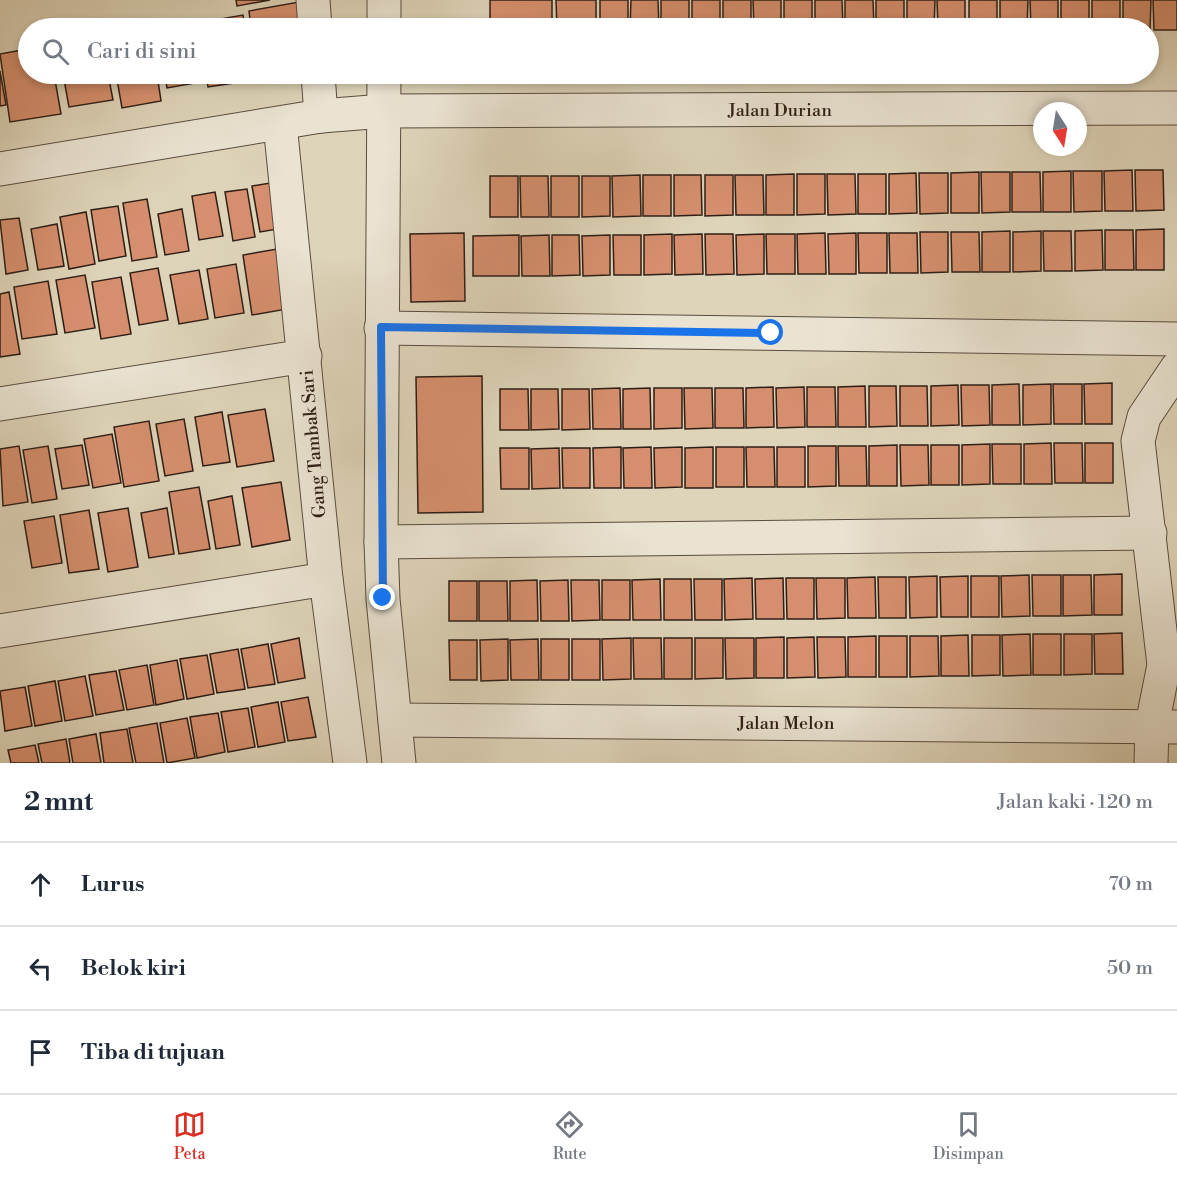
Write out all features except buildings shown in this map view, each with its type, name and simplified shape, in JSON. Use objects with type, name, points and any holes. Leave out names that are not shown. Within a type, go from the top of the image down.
[{"type":"street","points":[[313,0],[314,18]]},
{"type":"street","points":[[384,0],[384,18]]},
{"type":"street","points":[[319,84],[321,116]]},
{"type":"street","points":[[384,84],[381,542],[383,598],[399,763]]},
{"type":"street","name":"Jalan Durian","points":[[0,169],[321,116],[384,111],[1177,108]]},
{"type":"street","name":"Gang Tambak Sari","points":[[280,124],[326,579],[350,763]]},
{"type":"street","points":[[381,327],[1177,339]]},
{"type":"street","points":[[0,404],[305,356]]},
{"type":"street","points":[[1150,763],[1164,726],[1171,678],[1138,441],[1144,417],[1177,368]]},
{"type":"street","points":[[381,542],[1150,532]]},
{"type":"street","points":[[0,629],[326,579]]},
{"type":"street","name":"Jalan Melon","points":[[395,720],[1164,726]]},
{"type":"route","points":[[383,598],[381,327],[771,333]]}]
